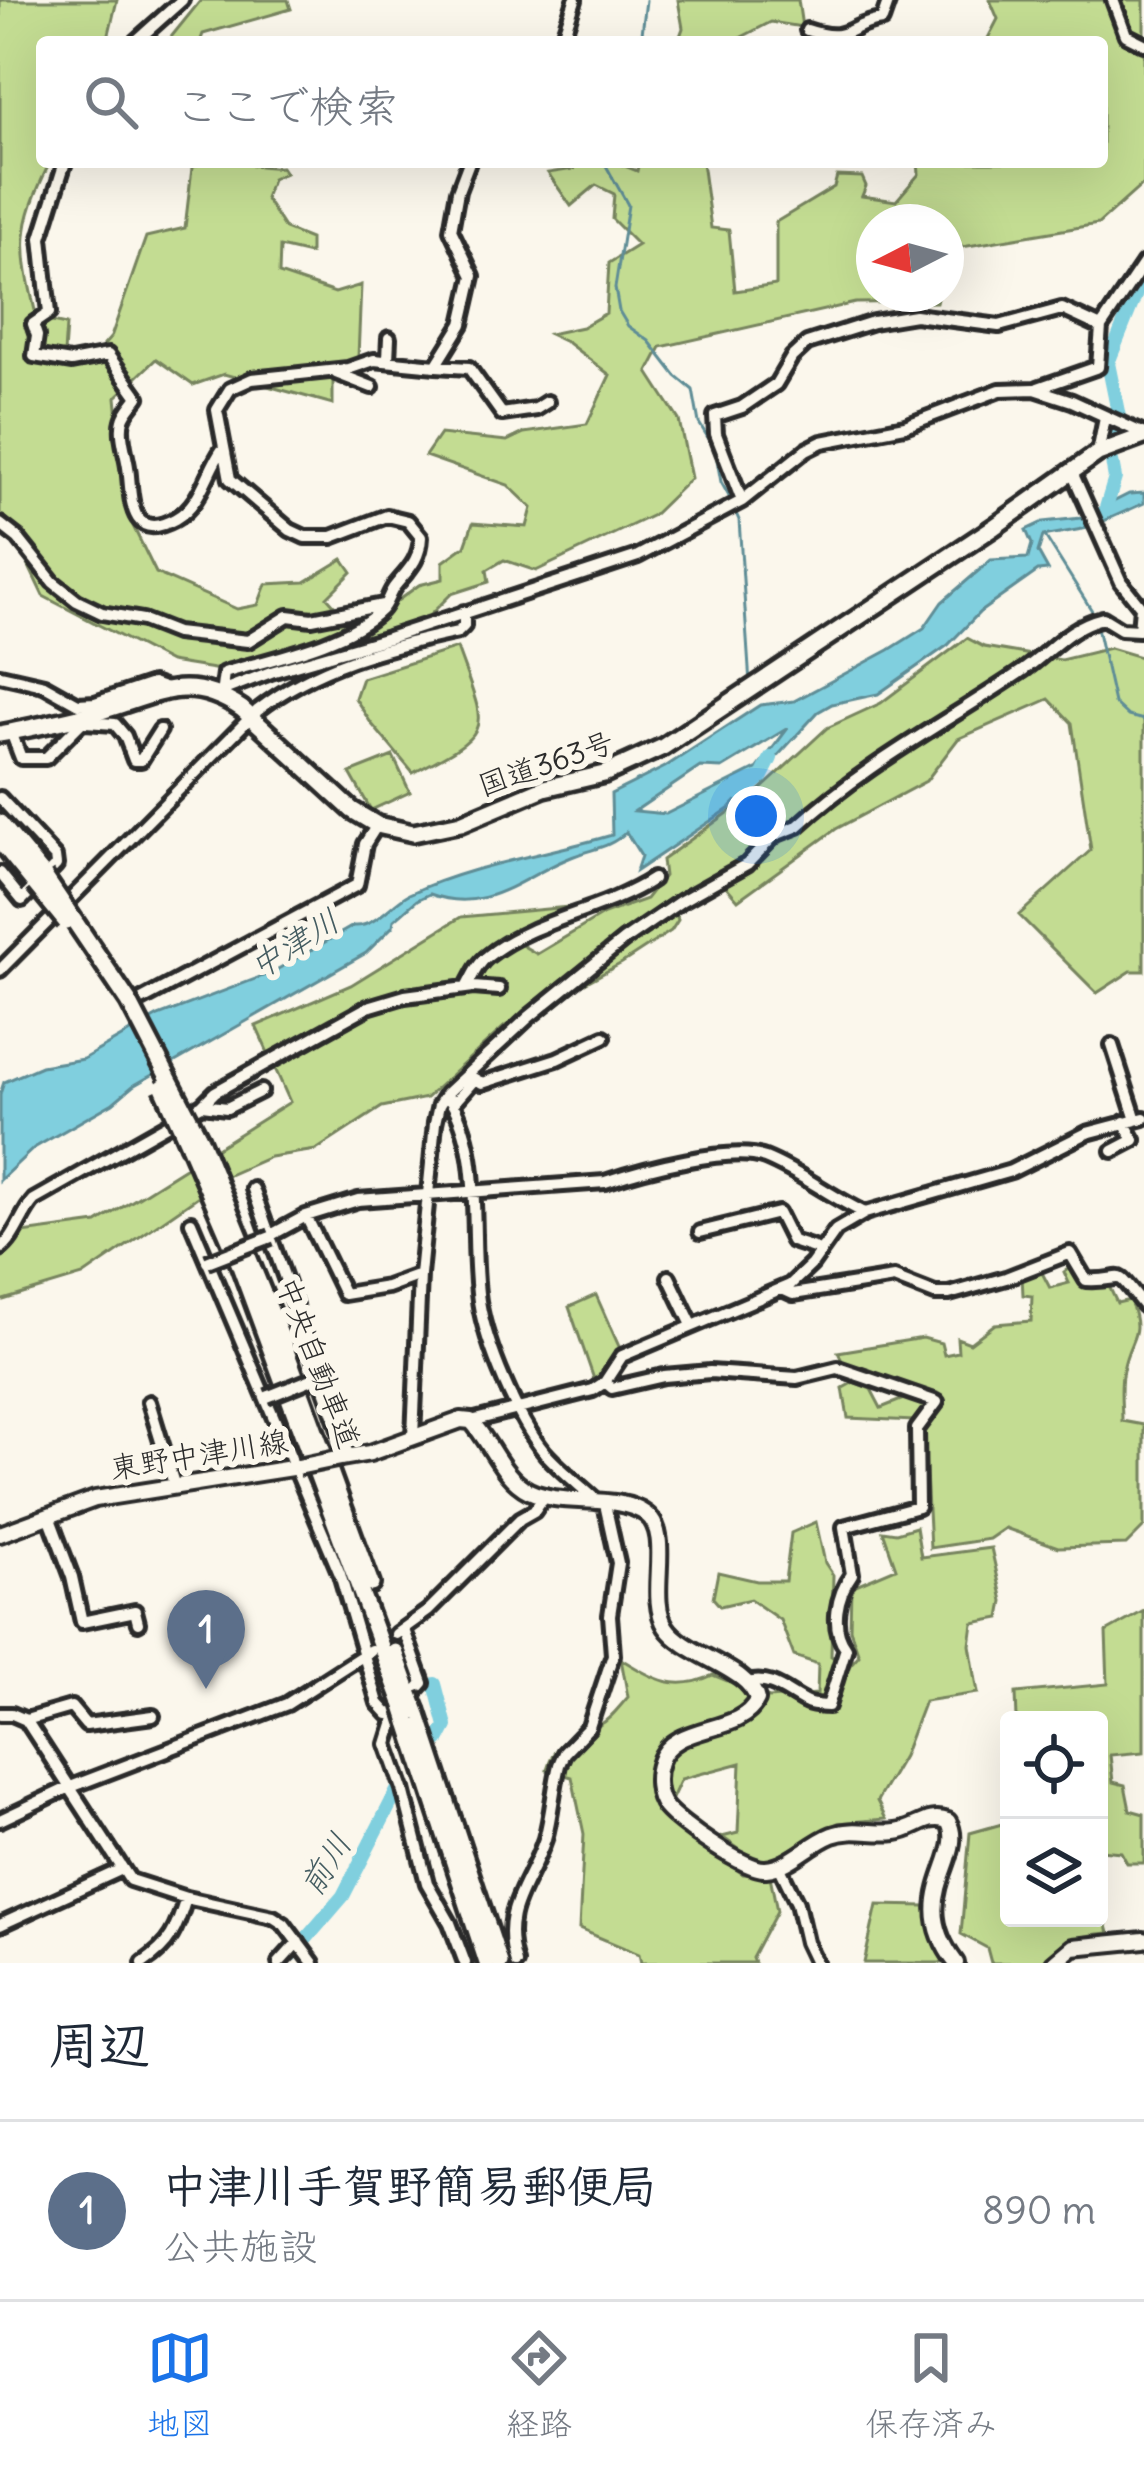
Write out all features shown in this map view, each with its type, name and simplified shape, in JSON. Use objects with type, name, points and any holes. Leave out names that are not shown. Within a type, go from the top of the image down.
[{"type":"highway","name":"国道363号","points":[[377,825],[413,833],[438,831],[544,788],[628,765],[663,747],[1074,474],[1098,452],[1144,435]]},
{"type":"highway","points":[[6,733],[85,718],[166,689],[221,691],[352,811],[377,825]]},
{"type":"highway","name":"中央自動車道","points":[[0,823],[121,1006],[195,1142],[500,1963]]},
{"type":"highway","name":"中央自動車道","points":[[0,841],[39,880]]},
{"type":"highway","name":"中央自動車道","points":[[407,1709],[487,1963]]},
{"type":"main road","name":"東野中津川線","points":[[0,1534],[95,1499],[345,1458],[461,1420],[471,1421]]},
{"type":"main road","points":[[471,1421],[514,1480],[529,1491],[638,1509],[656,1525],[659,1609],[669,1632],[748,1683],[757,1695],[753,1708],[669,1748],[659,1764],[658,1789],[670,1811],[747,1867],[760,1870],[779,1866],[844,1832],[898,1832],[930,1818],[948,1821],[953,1839],[937,1885],[934,1911],[941,1941],[956,1963]]},
{"type":"main road","points":[[1054,1963],[1073,1947],[1144,1940]]},
{"type":"street","points":[[142,36],[182,0]]},
{"type":"street","points":[[563,36],[575,0]]},
{"type":"street","points":[[807,30],[826,36],[853,33],[868,21],[882,20],[889,0]]},
{"type":"street","points":[[1113,0],[1126,35],[1144,44]]},
{"type":"street","points":[[63,168],[40,238],[49,313],[33,324],[37,336],[34,356],[71,362],[108,355],[135,390],[138,397],[122,425],[129,500],[134,514],[143,521],[160,523],[181,515],[223,450]]},
{"type":"street","points":[[436,366],[462,324],[473,276],[452,230],[467,168]]},
{"type":"street","points":[[547,402],[536,410],[502,414],[469,368],[388,359],[235,385],[217,410],[235,486],[298,535],[332,537],[387,516],[399,517],[422,537],[420,551],[386,604],[360,624],[307,648],[224,673],[221,691],[638,556],[742,501],[822,442],[905,426],[1000,390],[1035,389],[1099,367],[1101,327],[1144,263]]},
{"type":"street","points":[[742,501],[716,434],[715,416],[742,407],[776,384],[807,343],[873,322],[915,315],[999,326],[1062,309],[1101,327]]},
{"type":"street","points":[[388,359],[389,338]]},
{"type":"street","points":[[335,371],[372,387]]},
{"type":"street","points":[[1035,389],[1072,400],[1144,435]]},
{"type":"street","points":[[1098,452],[1106,418]]},
{"type":"street","points":[[450,1099],[515,1029],[624,940],[681,901],[734,873],[775,835],[798,826],[934,725],[1032,665],[1079,624],[1102,618],[1121,628],[1139,630],[1141,607],[1121,582],[1074,474]]},
{"type":"street","points":[[0,524],[77,601],[102,613],[143,620],[176,633],[248,641],[288,616],[312,619],[386,604]]},
{"type":"street","points":[[256,711],[300,681],[365,655],[458,632],[464,626],[464,612]]},
{"type":"street","points":[[0,675],[44,685],[78,704],[152,684],[166,689]]},
{"type":"street","points":[[6,733],[21,758],[46,758],[85,718],[104,720],[115,724],[134,760],[141,760],[160,730]]},
{"type":"street","points":[[0,970],[245,722]]},
{"type":"street","points":[[0,798],[55,857],[56,865],[22,900],[0,873]]},
{"type":"street","points":[[136,1004],[357,886],[364,844],[377,825]]},
{"type":"street","points":[[466,988],[479,964],[506,945],[627,895],[653,879]]},
{"type":"street","points":[[0,1249],[8,1244],[20,1216],[34,1200],[368,1007],[405,996],[499,989]]},
{"type":"street","points":[[412,1437],[421,1275],[439,1105],[476,1079],[482,1083],[557,1059],[604,1037]]},
{"type":"street","points":[[1112,1045],[1135,1120],[1134,1140],[1113,1151]]},
{"type":"street","points":[[202,1105],[227,1108],[261,1090]]},
{"type":"street","points":[[450,1099],[465,1143],[474,1193],[479,1301],[519,1409],[541,1448],[602,1503],[618,1563],[610,1615],[613,1655],[589,1727],[559,1765],[544,1840],[512,1910],[510,1945],[516,1963]]},
{"type":"street","points":[[471,1421],[593,1390],[605,1382],[622,1355],[801,1277],[836,1230],[866,1213],[1011,1172],[1087,1133],[1135,1120]]},
{"type":"street","points":[[207,1262],[306,1216],[358,1200],[605,1181],[701,1158],[760,1156],[866,1213]]},
{"type":"street","points":[[253,1189],[345,1458]]},
{"type":"street","points":[[700,1232],[778,1213],[792,1241],[820,1250]]},
{"type":"street","points":[[306,1216],[344,1294],[421,1275]]},
{"type":"street","points":[[190,1222],[340,1574],[368,1653],[378,1703],[392,1716],[407,1709]]},
{"type":"street","points":[[782,1289],[793,1294],[895,1278],[935,1294],[949,1294],[1070,1252],[1086,1280],[1123,1278],[1144,1306]]},
{"type":"street","points":[[669,1277],[692,1325]]},
{"type":"street","points":[[605,1382],[613,1388],[710,1372],[797,1378],[838,1368],[937,1402],[916,1429],[918,1507],[844,1527],[852,1574],[839,1594],[837,1636],[846,1648],[828,1706],[806,1703],[796,1693],[758,1680],[748,1683]]},
{"type":"street","points":[[267,1396],[317,1377]]},
{"type":"street","points":[[149,1402],[174,1484]]},
{"type":"street","points":[[465,1963],[450,1923],[427,1883],[404,1789],[387,1744],[423,1683],[400,1632],[534,1511],[544,1496]]},
{"type":"street","points":[[49,1516],[72,1577],[82,1622],[135,1611],[138,1623]]},
{"type":"street","points":[[0,1820],[68,1788],[287,1704],[368,1653]]},
{"type":"street","points":[[0,1714],[26,1720],[71,1707],[86,1725],[153,1716]]},
{"type":"street","points":[[26,1720],[121,1870],[138,1884],[273,1917],[313,1963]]},
{"type":"street","points":[[779,1866],[797,1903],[816,1963]]},
{"type":"street","points":[[0,1925],[121,1870]]},
{"type":"street","points":[[143,1963],[176,1934],[186,1898]]},
{"type":"street","points":[[278,1963],[298,1942]]},
{"type":"green space","points":[[0,0],[117,0],[108,36],[36,36],[36,168],[47,168],[27,223],[25,256],[37,319],[66,325],[63,368],[84,368],[111,337],[146,237],[185,228],[192,168],[282,168],[285,173],[272,179],[265,198],[285,229],[310,239],[310,254],[280,247],[279,274],[335,293],[361,285],[358,357],[333,370],[333,404],[224,374],[193,385],[156,359],[116,397],[131,522],[156,573],[237,609],[258,605],[266,584],[305,582],[343,559],[352,572],[327,597],[343,615],[393,604],[419,585],[443,579],[443,562],[465,546],[473,523],[527,527],[532,508],[508,485],[425,456],[440,434],[507,441],[524,433],[587,424],[610,375],[549,334],[582,327],[606,313],[609,263],[638,245],[612,219],[614,194],[596,185],[571,206],[548,173],[574,168],[703,168],[711,228],[729,230],[735,291],[776,285],[776,222],[834,187],[837,176],[862,177],[866,186],[862,196],[896,201],[919,174],[918,168],[1108,168],[1108,36],[989,36],[998,19],[990,0],[1144,0],[1144,183],[1098,224],[964,247],[964,204],[856,204],[856,303],[661,347],[648,372],[679,420],[691,478],[653,515],[536,571],[504,560],[487,570],[489,582],[451,594],[424,621],[245,674],[170,662],[43,596],[6,518],[0,515]]},
{"type":"green space","points":[[201,0],[288,0],[291,9],[202,36],[172,36]]},
{"type":"green space","points":[[678,0],[798,0],[802,27],[771,22],[744,36],[680,36]]},
{"type":"green space","points":[[967,638],[984,647],[1061,660],[1110,648],[1144,658],[1144,971],[1131,971],[1097,993],[1019,915],[1091,850],[1072,723],[1049,699],[958,739],[926,781],[836,829],[738,900],[717,876],[671,897],[678,920],[671,931],[505,1026],[426,1098],[382,1107],[316,1150],[270,1157],[229,1175],[83,1276],[0,1301],[0,1236],[97,1223],[290,1102],[256,1026],[351,985],[461,917],[569,907],[508,937],[537,954],[604,914],[646,899],[664,876],[662,860],[760,790],[827,728],[881,703]]},
{"type":"green space","points":[[457,648],[474,697],[477,726],[459,747],[413,773],[355,698],[362,678]]},
{"type":"green space","points":[[393,756],[410,792],[371,810],[350,773]]},
{"type":"green space","points":[[1073,1265],[1082,1283],[1108,1284],[1117,1303],[1130,1300],[1134,1313],[1136,1330],[1122,1376],[1122,1421],[1144,1425],[1144,1527],[1126,1545],[1058,1547],[1005,1528],[989,1539],[930,1548],[923,1414],[915,1421],[848,1418],[843,1388],[854,1382],[871,1389],[881,1408],[901,1400],[897,1384],[843,1363],[838,1352],[923,1338],[941,1343],[944,1355],[958,1352],[957,1338],[970,1343],[995,1324],[1031,1321],[1032,1296],[1023,1295],[1022,1276],[1040,1269],[1050,1288],[1069,1283],[1064,1272]]},
{"type":"green space","points":[[596,1295],[621,1351],[595,1382],[569,1307]]},
{"type":"green space","points":[[816,1522],[825,1563],[833,1575],[831,1656],[849,1666],[859,1655],[850,1629],[851,1587],[896,1568],[883,1531],[916,1527],[921,1557],[991,1548],[1003,1601],[1000,1618],[973,1623],[970,1645],[978,1693],[924,1701],[903,1756],[877,1801],[886,1819],[838,1823],[767,1862],[750,1857],[722,1837],[738,1833],[741,1763],[681,1779],[663,1818],[743,1874],[770,1876],[777,1911],[752,1958],[754,1963],[641,1963],[639,1954],[579,1929],[584,1834],[572,1777],[547,1770],[551,1758],[566,1740],[602,1723],[628,1697],[621,1659],[676,1683],[713,1675],[769,1698],[817,1694],[818,1664],[794,1656],[780,1620],[750,1599],[720,1606],[713,1598],[718,1572],[757,1581],[785,1581],[791,1533]]},
{"type":"green space","points":[[1144,1611],[1144,1752],[1110,1755],[1113,1782],[1125,1785],[1130,1810],[1144,1814],[1144,1863],[1127,1863],[1121,1852],[1108,1851],[1108,1711],[1017,1711],[1016,1693],[1108,1684],[1106,1632]]},
{"type":"green space","points":[[1000,1825],[1000,1927],[1107,1927],[1109,1933],[1074,1940],[1048,1963],[991,1963],[987,1948],[961,1934],[970,1833]]},
{"type":"green space","points":[[877,1905],[925,1906],[937,1950],[947,1963],[864,1963]]},
{"type":"water","points":[[1144,493],[1144,503],[1088,528],[1043,536],[1038,552],[1048,570],[1038,571],[980,612],[948,645],[878,694],[832,704],[818,712],[730,808],[636,871],[641,856],[626,832],[608,845],[488,896],[470,900],[430,894],[417,900],[366,953],[133,1086],[113,1103],[34,1148],[0,1180],[4,1082],[41,1066],[83,1059],[158,1016],[271,973],[433,884],[612,835],[611,794],[665,767],[760,705],[794,701],[924,628],[942,602],[991,560],[1028,558],[1032,544],[1026,530],[1043,522],[1081,518],[1129,494]],"holes":[[[788,728],[758,768],[666,814],[635,811],[700,767],[722,768]]]},
{"type":"waterway","points":[[642,36],[646,0]]},
{"type":"waterway","points":[[607,168],[628,205],[615,288],[619,311],[628,326],[649,341],[693,390],[699,423],[715,449],[721,482],[731,500]]},
{"type":"waterway","points":[[1105,511],[1115,478],[1110,451],[1119,417],[1108,363],[1144,274]]},
{"type":"waterway","points":[[734,509],[739,520],[750,684]]},
{"type":"waterway","points":[[1045,536],[1094,614]]},
{"type":"waterway","points":[[1096,623],[1114,703],[1128,716],[1144,720]]},
{"type":"waterway","name":"中津川","points":[[740,794],[761,778],[771,758]]},
{"type":"waterway","name":"前川","points":[[435,1684],[446,1726],[438,1741]]},
{"type":"waterway","name":"前川","points":[[293,1954],[343,1896],[399,1787]]},
{"type":"place","name":"中津川手賀野簡易郵便局","points":[[206,1689]]}]
